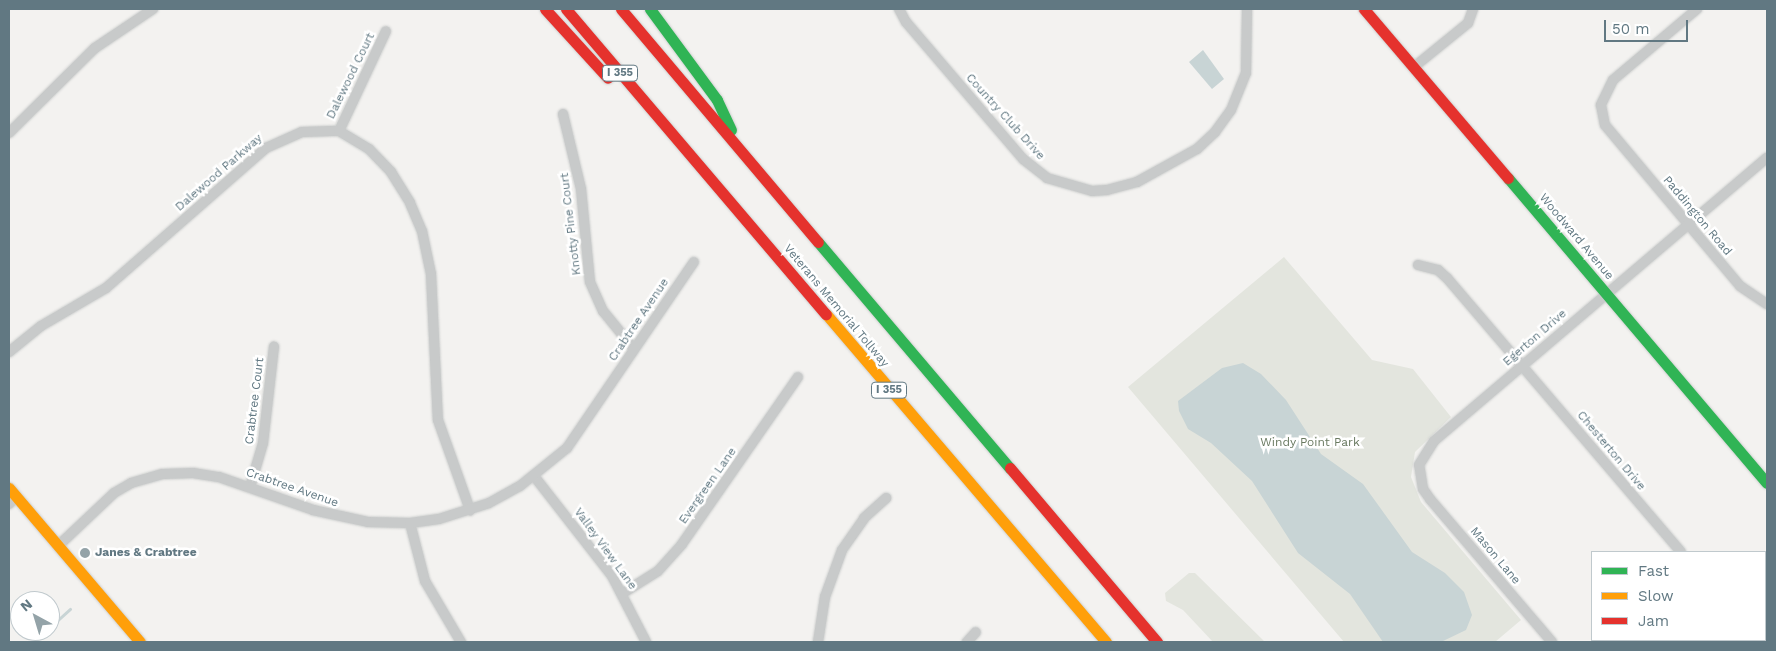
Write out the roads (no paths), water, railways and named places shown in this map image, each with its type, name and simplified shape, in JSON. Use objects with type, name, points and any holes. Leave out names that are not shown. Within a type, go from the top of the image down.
[{"type":"main road","points":[[545,9],[615,85],[674,136]]},
{"type":"main road","name":"Veterans Memorial Tollway","points":[[566,9],[1106,642]]},
{"type":"main road","points":[[621,9],[1157,642]]},
{"type":"main road","points":[[650,9],[718,100],[740,151]]},
{"type":"main road","name":"Woodward Avenue","points":[[1364,9],[1767,483]]},
{"type":"main road","points":[[11,496],[58,546],[140,642]]},
{"type":"street","points":[[9,132],[95,48],[153,9]]},
{"type":"street","name":"Country Club Drive","points":[[899,9],[906,22],[1023,159],[1047,178],[1092,191],[1107,190],[1137,182],[1191,153],[1215,132],[1231,110],[1246,73],[1247,9]]},
{"type":"street","points":[[1414,67],[1468,23],[1472,9]]},
{"type":"street","name":"Paddington Road","points":[[1697,9],[1610,84],[1601,105],[1606,125],[1614,138],[1740,286],[1767,304]]},
{"type":"street","name":"Dalewood Court","points":[[339,131],[386,31]]},
{"type":"street","name":"Knotty Pine Court","points":[[562,114],[581,189],[590,282],[603,311],[634,349]]},
{"type":"street","points":[[339,131],[369,149],[391,172],[410,203],[422,231],[431,274],[438,420],[470,510]]},
{"type":"street","name":"Dalewood Parkway","points":[[9,352],[41,326],[106,288],[266,148],[302,132],[339,131]]},
{"type":"street","name":"Egerton Drive","points":[[1422,484],[1420,465],[1429,446],[1767,158]]},
{"type":"street","name":"Crabtree Avenue","points":[[58,546],[97,506],[131,483],[146,478],[193,473],[250,487],[340,518],[410,523],[470,510],[504,496],[534,476],[572,441],[694,262]]},
{"type":"street","name":"Chesterton Drive","points":[[1418,265],[1438,270],[1447,278],[1680,551]]},
{"type":"street","name":"Crabtree Court","points":[[250,487],[263,443],[274,347]]},
{"type":"street","name":"Evergreen Lane","points":[[623,593],[658,571],[682,544],[798,377]]},
{"type":"street","name":"Valley View Lane","points":[[534,476],[590,545],[623,593],[646,642]]},
{"type":"street","name":"Mason Lane","points":[[1422,484],[1430,499],[1552,642]]},
{"type":"street","points":[[818,642],[825,597],[839,556],[857,526],[886,498]]},
{"type":"street","points":[[410,523],[425,581],[461,642]]},
{"type":"street","points":[[967,642],[976,632]]},
{"type":"waterway","points":[[60,618],[70,609]]},
{"type":"place","name":"Janes & Crabtree","points":[[85,553]]},
{"type":"park label","name":"Windy Point Park","points":[[1310,443]]}]
